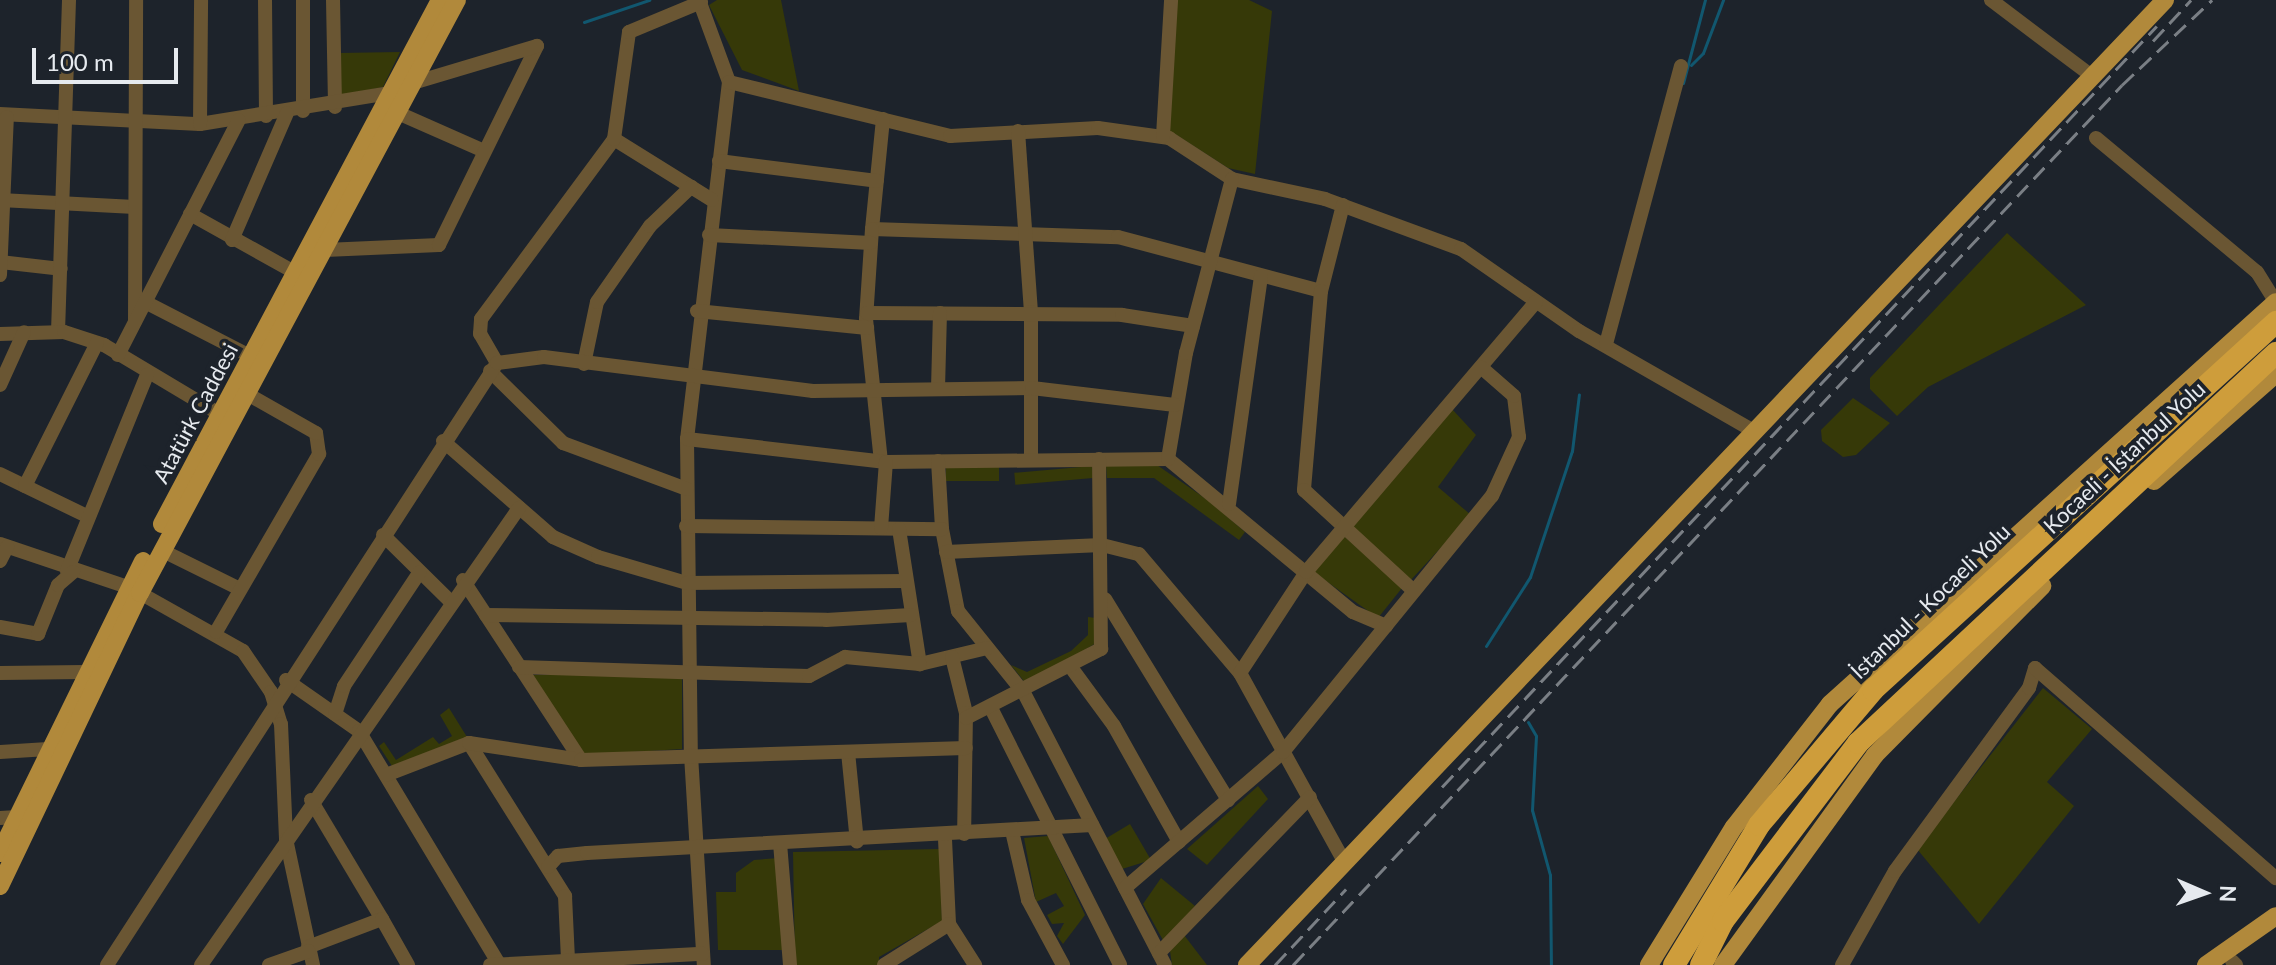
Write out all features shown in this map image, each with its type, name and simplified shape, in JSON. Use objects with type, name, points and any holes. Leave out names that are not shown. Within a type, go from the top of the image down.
[{"type":"highway","name":"İstanbul - Kocaeli Yolu","points":[[1674,965],[1759,825],[1873,690],[2276,322]]},
{"type":"highway","name":"Kocaeli - İstanbul Yolu","points":[[1701,965],[1723,921],[1858,743],[2276,353]]},
{"type":"main road","name":"Atatürk Caddesi","points":[[0,853],[8,817],[48,749],[84,672],[134,590],[221,415],[440,0]]},
{"type":"main road","points":[[0,886],[134,590],[161,550],[249,395],[457,0]]},
{"type":"main road","points":[[1247,965],[2165,0]]},
{"type":"main road","points":[[1649,965],[1734,827],[1830,704],[2276,303]]},
{"type":"main road","points":[[1723,965],[1796,856],[1916,706],[2276,374]]},
{"type":"main road","points":[[2206,965],[2276,916]]},
{"type":"main road","points":[[2231,964],[2276,930]]},
{"type":"street","points":[[58,332],[69,0]]},
{"type":"street","points":[[135,321],[136,0]]},
{"type":"street","points":[[200,124],[201,0]]},
{"type":"street","points":[[265,0],[266,116]]},
{"type":"street","points":[[303,0],[303,111]]},
{"type":"street","points":[[333,0],[335,107]]},
{"type":"street","points":[[1163,136],[1171,0]]},
{"type":"street","points":[[1991,0],[2093,77]]},
{"type":"street","points":[[286,680],[359,731],[494,964],[568,959],[704,959],[691,755],[687,439],[697,311],[729,82],[700,1],[629,32],[614,139],[481,319],[480,334],[494,367],[563,443],[687,489]]},
{"type":"street","points":[[325,250],[439,245],[482,150],[537,46],[413,83]]},
{"type":"street","points":[[1606,344],[1681,66]]},
{"type":"street","points":[[729,82],[950,136],[1098,128],[1163,136],[1232,179],[1343,205],[1461,249],[1536,302],[1755,432]]},
{"type":"street","points":[[61,269],[0,267],[3,116],[135,118],[200,124],[335,107],[390,93]]},
{"type":"street","points":[[232,240],[287,113]]},
{"type":"street","points":[[398,113],[482,150]]},
{"type":"street","points":[[881,528],[883,461],[872,389],[867,321],[883,119]]},
{"type":"street","points":[[118,355],[239,120]]},
{"type":"street","points":[[1018,131],[1028,231],[1031,460]]},
{"type":"street","points":[[2096,138],[2257,272],[2276,303]]},
{"type":"street","points":[[614,139],[712,200]]},
{"type":"street","points":[[719,161],[877,181]]},
{"type":"street","points":[[1168,459],[1175,405],[1193,326],[1232,179]]},
{"type":"street","points":[[584,364],[597,302],[650,226],[691,187]]},
{"type":"street","points":[[2,201],[135,207]]},
{"type":"street","points":[[1343,205],[1321,291],[1304,490],[1414,591]]},
{"type":"street","points":[[190,214],[296,273]]},
{"type":"street","points":[[709,235],[872,236],[1028,231],[1118,237],[1321,291]]},
{"type":"street","points":[[1229,504],[1261,276]]},
{"type":"street","points":[[145,302],[252,357]]},
{"type":"street","points":[[1240,673],[1306,572],[1536,302]]},
{"type":"street","points":[[697,311],[867,321],[940,313],[1031,312],[1193,326]]},
{"type":"street","points":[[938,389],[940,313]]},
{"type":"street","points":[[0,385],[24,332]]},
{"type":"street","points":[[0,334],[58,332],[97,343],[147,375],[221,415]]},
{"type":"street","points":[[25,486],[97,343]]},
{"type":"street","points":[[107,965],[286,680],[494,367],[544,357],[690,377],[872,389],[1032,388],[1175,405]]},
{"type":"street","points":[[1125,888],[1283,752],[1492,496],[1519,437],[1514,396],[1482,368]]},
{"type":"street","points":[[0,627],[38,634],[58,585],[70,572],[87,516],[147,375]]},
{"type":"street","points":[[216,632],[319,454],[316,433],[249,395]]},
{"type":"street","points":[[687,439],[883,461],[1168,459],[1229,504],[1353,612],[1386,626]]},
{"type":"street","points":[[443,441],[553,537],[687,583],[906,581]]},
{"type":"street","points":[[966,718],[992,710],[1101,649],[1105,597],[1099,459]]},
{"type":"street","points":[[938,461],[942,529],[958,611],[1024,693],[1162,959],[1310,797]]},
{"type":"street","points":[[0,474],[87,516]]},
{"type":"street","points":[[201,965],[449,600],[519,508]]},
{"type":"street","points":[[686,526],[942,529]]},
{"type":"street","points":[[899,529],[920,664]]},
{"type":"street","points":[[383,535],[449,600]]},
{"type":"street","points":[[0,561],[4,545],[70,572],[134,590],[216,632],[243,651],[274,699],[286,839],[310,954]]},
{"type":"street","points":[[946,552],[1102,545],[1139,554],[1240,673],[1345,863]]},
{"type":"street","points":[[161,550],[240,589]]},
{"type":"street","points":[[335,714],[344,686],[419,573]]},
{"type":"street","points":[[463,580],[581,760]]},
{"type":"street","points":[[1105,597],[1228,800]]},
{"type":"street","points":[[486,615],[687,615],[826,620],[911,615]]},
{"type":"street","points":[[519,667],[680,667],[689,676],[809,676],[845,657],[920,664],[987,648]]},
{"type":"street","points":[[952,657],[966,718],[964,834]]},
{"type":"street","points":[[1070,666],[1114,726],[1179,842]]},
{"type":"street","points":[[1842,965],[1895,871],[2029,688],[2035,668],[2276,878]]},
{"type":"street","points":[[0,673],[84,672]]},
{"type":"street","points":[[992,710],[1120,965]]},
{"type":"street","points":[[386,775],[469,743],[581,760],[966,748]]},
{"type":"street","points":[[469,743],[565,896],[568,959]]},
{"type":"street","points":[[0,752],[48,749]]},
{"type":"street","points":[[848,752],[857,842]]},
{"type":"street","points":[[311,800],[408,965]]},
{"type":"street","points":[[548,867],[558,856],[695,845],[945,839],[964,834],[1092,825]]},
{"type":"street","points":[[1012,831],[1028,900],[1063,965]]},
{"type":"street","points":[[945,839],[949,924],[975,965]]},
{"type":"street","points":[[780,843],[790,965]]},
{"type":"street","points":[[269,965],[310,954],[382,919]]},
{"type":"street","points":[[884,965],[949,924]]},
{"type":"shaded area","points":[[717,0],[781,0],[799,91],[742,70],[709,5]]},
{"type":"shaded area","points":[[1174,0],[1249,0],[1272,11],[1255,174],[1228,168],[1167,129]]},
{"type":"shaded area","points":[[400,52],[383,87],[339,96],[339,53]]},
{"type":"shaded area","points":[[2007,233],[2086,305],[1928,387],[1897,416],[1870,389],[1870,378]]},
{"type":"shaded area","points":[[1853,398],[1890,423],[1856,455],[1843,457],[1822,441],[1821,430]]},
{"type":"shaded area","points":[[1452,409],[1476,435],[1438,487],[1471,515],[1409,582],[1349,529]]},
{"type":"shaded area","points":[[1157,465],[1209,501],[1245,532],[1239,540],[1154,478],[1107,478],[1106,466]]},
{"type":"shaded area","points":[[1092,466],[1093,478],[1015,485],[1014,473]]},
{"type":"shaded area","points":[[946,467],[999,467],[999,481],[946,481]]},
{"type":"shaded area","points":[[1344,536],[1402,588],[1378,618],[1312,571]]},
{"type":"shaded area","points":[[1088,617],[1096,618],[1096,643],[1027,685],[1011,665],[1027,672],[1071,651],[1088,635]]},
{"type":"shaded area","points":[[531,675],[682,675],[682,749],[583,755]]},
{"type":"shaded area","points":[[2043,688],[2092,729],[2047,782],[2074,806],[1979,924],[1917,849]]},
{"type":"shaded area","points":[[449,708],[467,737],[392,766],[379,746],[384,742],[396,760],[433,737],[439,744],[452,736],[440,715]]},
{"type":"shaded area","points":[[1258,786],[1268,799],[1207,865],[1187,849]]},
{"type":"shaded area","points":[[1130,824],[1151,860],[1122,869],[1105,839]]},
{"type":"shaded area","points":[[1048,836],[1085,915],[1063,944],[1057,936],[1064,923],[1052,924],[1047,915],[1064,906],[1056,893],[1036,902],[1024,838]]},
{"type":"shaded area","points":[[940,849],[942,921],[879,957],[879,965],[795,965],[793,852]]},
{"type":"shaded area","points":[[779,858],[783,950],[718,950],[716,892],[736,892],[736,873],[754,860]]},
{"type":"shaded area","points":[[1161,878],[1195,906],[1164,942],[1143,904]]},
{"type":"shaded area","points":[[1184,935],[1207,965],[1172,965],[1170,951]]},
{"type":"waterway","points":[[584,22],[649,0]]},
{"type":"waterway","points":[[1683,83],[1705,0]]},
{"type":"waterway","points":[[1691,65],[1703,53],[1723,0]]},
{"type":"waterway","points":[[1486,646],[1530,577],[1572,451],[1579,394]]},
{"type":"waterway","points":[[1528,722],[1536,736],[1532,810],[1550,875],[1551,965]]},
{"type":"railway","points":[[2153,41],[2191,0]]},
{"type":"railway","points":[[1293,965],[2122,85],[2212,0]]},
{"type":"railway","points":[[1442,787],[2157,26]]},
{"type":"railway","points":[[1275,965],[1346,889]]}]
